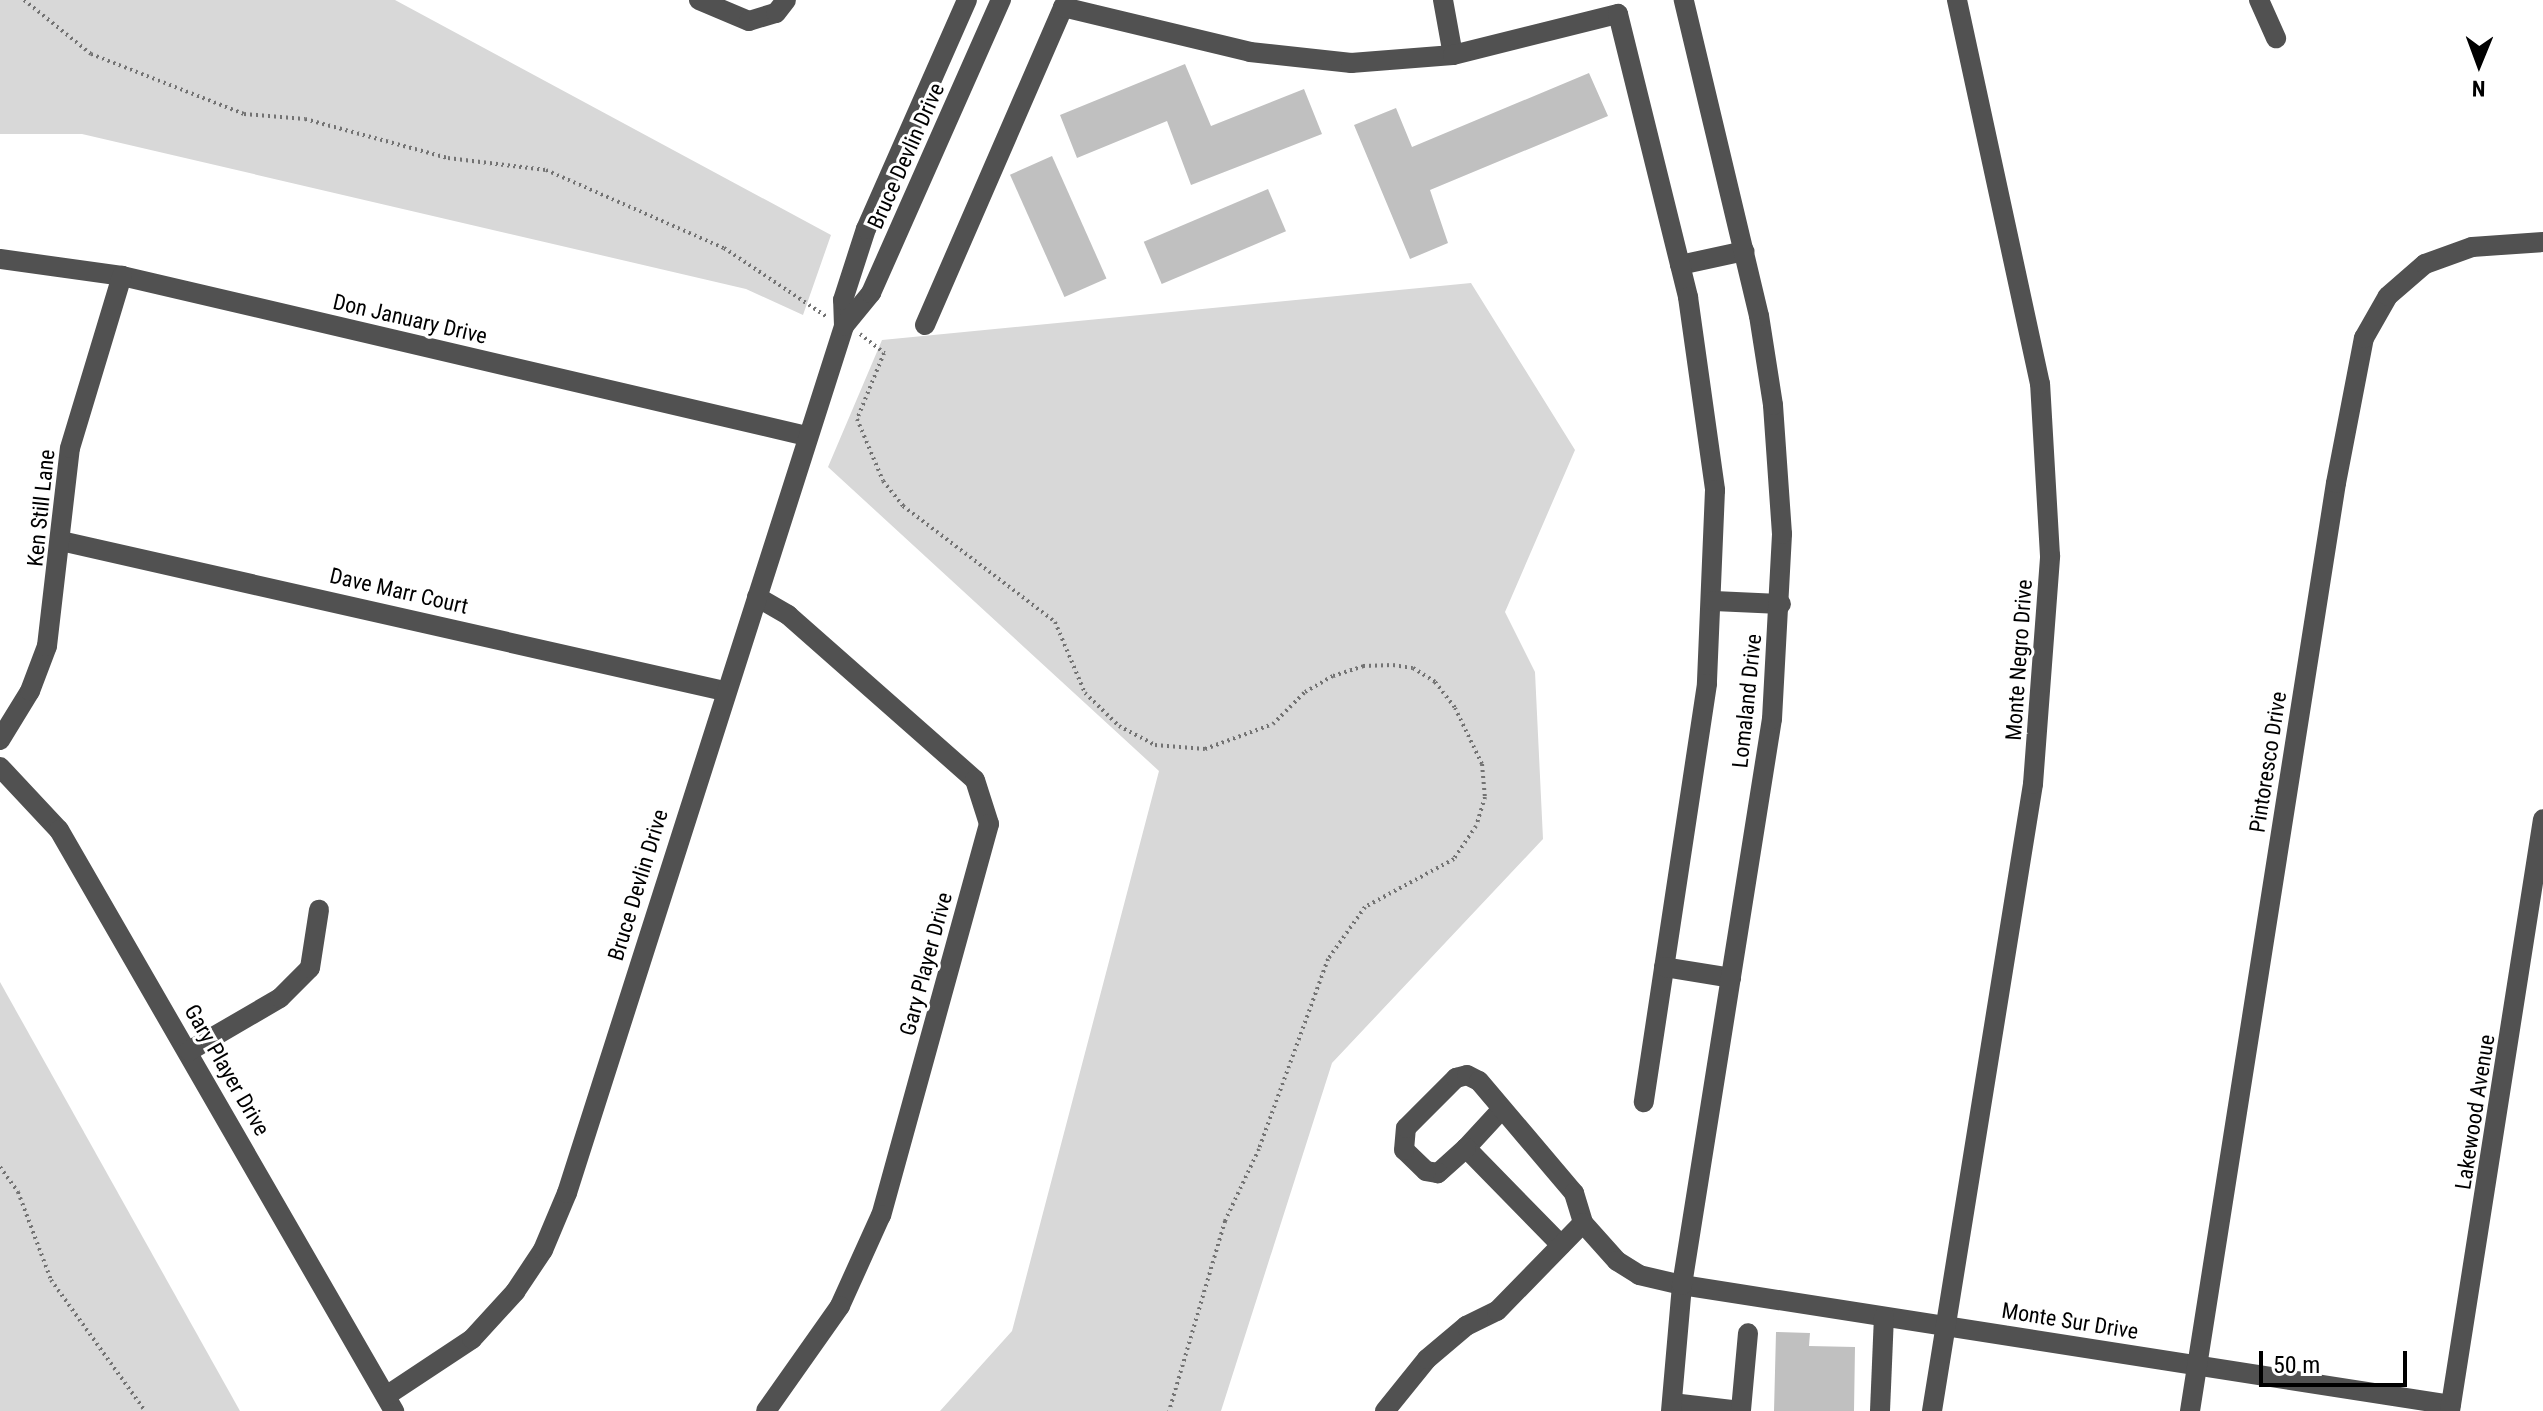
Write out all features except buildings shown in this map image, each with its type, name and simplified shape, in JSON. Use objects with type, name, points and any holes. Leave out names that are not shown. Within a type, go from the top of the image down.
[{"type":"street","points":[[699,0],[749,21],[776,13],[786,0]]},
{"type":"street","name":"Bruce Devlin Drive","points":[[844,326],[843,300],[866,229],[967,0]]},
{"type":"street","name":"Bruce Devlin Drive","points":[[390,1404],[472,1339],[515,1292],[543,1250],[567,1193],[724,691],[844,326],[871,293],[1001,0]]},
{"type":"street","points":[[1443,0],[1453,55]]},
{"type":"street","name":"Lomaland Drive","points":[[1671,1407],[1682,1285],[1772,719],[1781,604],[1773,405],[1745,251],[1684,0]]},
{"type":"street","name":"Monte Negro Drive","points":[[1947,1326],[2033,784],[2050,556],[2040,384],[1957,0]]},
{"type":"street","points":[[2259,0],[2276,38]]},
{"type":"street","points":[[925,325],[1063,7],[1081,6],[1250,52],[1351,63],[1453,55],[1618,14],[1680,265],[1707,403],[1715,490],[1714,601],[1644,1102]]},
{"type":"street","name":"Pintoresco Drive","points":[[2190,1411],[2336,483],[2364,338],[2388,296],[2425,264],[2472,247],[2543,242]]},
{"type":"street","points":[[1680,265],[1745,251]]},
{"type":"street","name":"Don January Drive","points":[[0,259],[122,276],[807,436]]},
{"type":"street","name":"Ken Still Lane","points":[[0,740],[30,691],[47,646],[70,448],[122,276]]},
{"type":"street","name":"Dave Marr Court","points":[[61,541],[724,691]]},
{"type":"street","name":"Gary Player Drive","points":[[757,597],[788,615],[975,780],[989,824],[881,1215],[840,1306],[766,1411]]},
{"type":"street","points":[[1714,601],[1781,604]]},
{"type":"street","name":"Gary Player Drive","points":[[0,767],[59,830],[390,1404]]},
{"type":"street","name":"Lakewood Avenue","points":[[2450,1408],[2543,819]]},
{"type":"street","points":[[189,1051],[280,998],[310,968],[319,910]]},
{"type":"street","points":[[1664,967],[1731,978]]},
{"type":"street","points":[[1390,1409],[1427,1359],[1466,1326],[1497,1311],[1583,1223],[1574,1193],[1479,1081],[1467,1075],[1456,1078],[1406,1128],[1401,1139],[1404,1150],[1426,1171],[1438,1173],[1502,1109]]},
{"type":"street","points":[[1466,1148],[1561,1245]]},
{"type":"street","name":"Monte Sur Drive","points":[[1583,1223],[1617,1261],[1639,1275],[1682,1285],[2450,1408]]},
{"type":"street","points":[[1880,1411],[1884,1317]]},
{"type":"street","points":[[1932,1411],[1947,1326]]},
{"type":"street","points":[[1671,1407],[1741,1411],[1748,1333]]},
{"type":"path","points":[[24,0],[91,54],[244,114],[305,119],[448,158],[546,170],[724,248],[844,326],[871,340],[884,353],[857,419],[883,481],[903,506],[1055,622],[1070,667],[1085,693],[1119,726],[1155,745],[1205,749],[1273,724],[1305,692],[1333,676],[1363,666],[1413,668],[1435,682],[1455,708],[1482,764],[1485,797],[1476,826],[1454,859],[1365,907],[1328,959],[1259,1149],[1225,1221],[1169,1411]]},
{"type":"path","points":[[0,1167],[18,1192],[51,1280],[145,1411]]},
{"type":"shaded area","points":[[0,0],[395,0],[831,235],[803,315],[746,289],[82,134],[0,134]]},
{"type":"shaded area","points":[[1471,283],[1575,450],[1505,612],[1535,672],[1543,839],[1332,1063],[1221,1411],[940,1411],[1012,1331],[1159,771],[828,467],[882,340]]},
{"type":"shaded area","points":[[0,982],[240,1411],[0,1411]]}]
